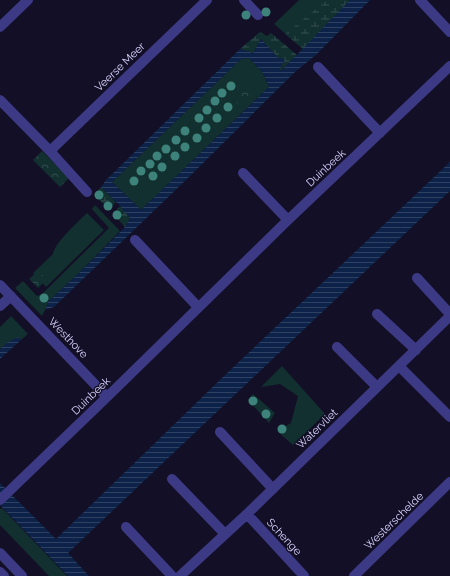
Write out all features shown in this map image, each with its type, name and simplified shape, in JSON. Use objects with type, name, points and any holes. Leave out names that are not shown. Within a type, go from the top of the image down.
[{"type":"street","points":[[0,26],[28,0]]},
{"type":"street","name":"Veerse Meer","points":[[50,151],[207,0]]},
{"type":"street","points":[[244,0],[258,15]]},
{"type":"street","points":[[420,0],[450,32]]},
{"type":"street","name":"Duinbeek","points":[[0,500],[288,220],[450,66]]},
{"type":"street","points":[[318,67],[380,133]]},
{"type":"street","points":[[0,100],[50,151],[87,192]]},
{"type":"street","points":[[243,173],[288,220]]},
{"type":"street","points":[[134,240],[198,307]]},
{"type":"street","name":"Watervliet","points":[[180,576],[247,514],[450,315],[417,278]]},
{"type":"street","name":"Westhove","points":[[0,285],[107,397]]},
{"type":"street","points":[[0,306],[11,296]]},
{"type":"street","points":[[377,314],[416,350]]},
{"type":"street","points":[[338,347],[377,387]]},
{"type":"street","points":[[399,366],[450,418]]},
{"type":"street","points":[[220,432],[273,488]]},
{"type":"street","points":[[172,479],[225,534]]},
{"type":"street","name":"Westerschelde","points":[[354,576],[450,482]]},
{"type":"street","name":"Schenge","points":[[247,514],[304,576]]},
{"type":"street","points":[[126,527],[172,576]]},
{"type":"street","points":[[0,553],[22,576]]},
{"type":"street","points":[[0,572],[4,576]]},
{"type":"green space","points":[[299,0],[350,0],[303,49],[274,24]]},
{"type":"green space","points":[[327,0],[350,0],[303,49],[285,34]]},
{"type":"green space","points":[[260,32],[267,36],[271,33],[297,55],[282,70],[278,72],[278,58],[261,39],[253,53],[240,49]]},
{"type":"green space","points":[[249,58],[263,73],[269,87],[141,210],[112,182],[241,59]]},
{"type":"green space","points":[[244,79],[255,90],[239,105],[231,96]]},
{"type":"green space","points":[[42,151],[69,178],[60,187],[33,160]]},
{"type":"green space","points":[[101,187],[116,202],[109,209],[94,195]]},
{"type":"green space","points":[[95,205],[120,231],[48,302],[42,316],[15,288],[23,281],[37,296],[42,294],[109,228],[92,209]]},
{"type":"green space","points":[[120,206],[130,218],[125,227],[113,214]]},
{"type":"green space","points":[[87,213],[104,230],[46,287],[33,273],[53,254],[62,238]]},
{"type":"green space","points":[[38,271],[47,279],[38,288],[29,279]]},
{"type":"green space","points":[[11,316],[28,334],[21,340],[18,337],[0,349],[0,327]]},
{"type":"green space","points":[[282,366],[325,414],[293,445],[277,431],[291,423],[298,396],[280,384],[261,387]]},
{"type":"green space","points":[[253,394],[275,413],[269,423],[248,400]]},
{"type":"green space","points":[[2,508],[67,576],[49,576],[0,525],[0,509]]},
{"type":"water","points":[[350,0],[370,0],[316,55],[296,71],[54,307],[45,310],[48,302],[125,227],[130,218],[101,187],[106,180],[240,49],[253,53],[261,39],[278,58],[285,59],[279,71],[282,70]],"holes":[[[249,58],[263,73],[269,87],[141,210],[112,182],[241,59]]]},
{"type":"water","points":[[450,162],[450,191],[68,553],[89,576],[68,576],[0,505],[0,483],[56,539],[224,376]]},
{"type":"water","points":[[18,337],[21,340],[0,359],[0,349],[8,342]]}]
